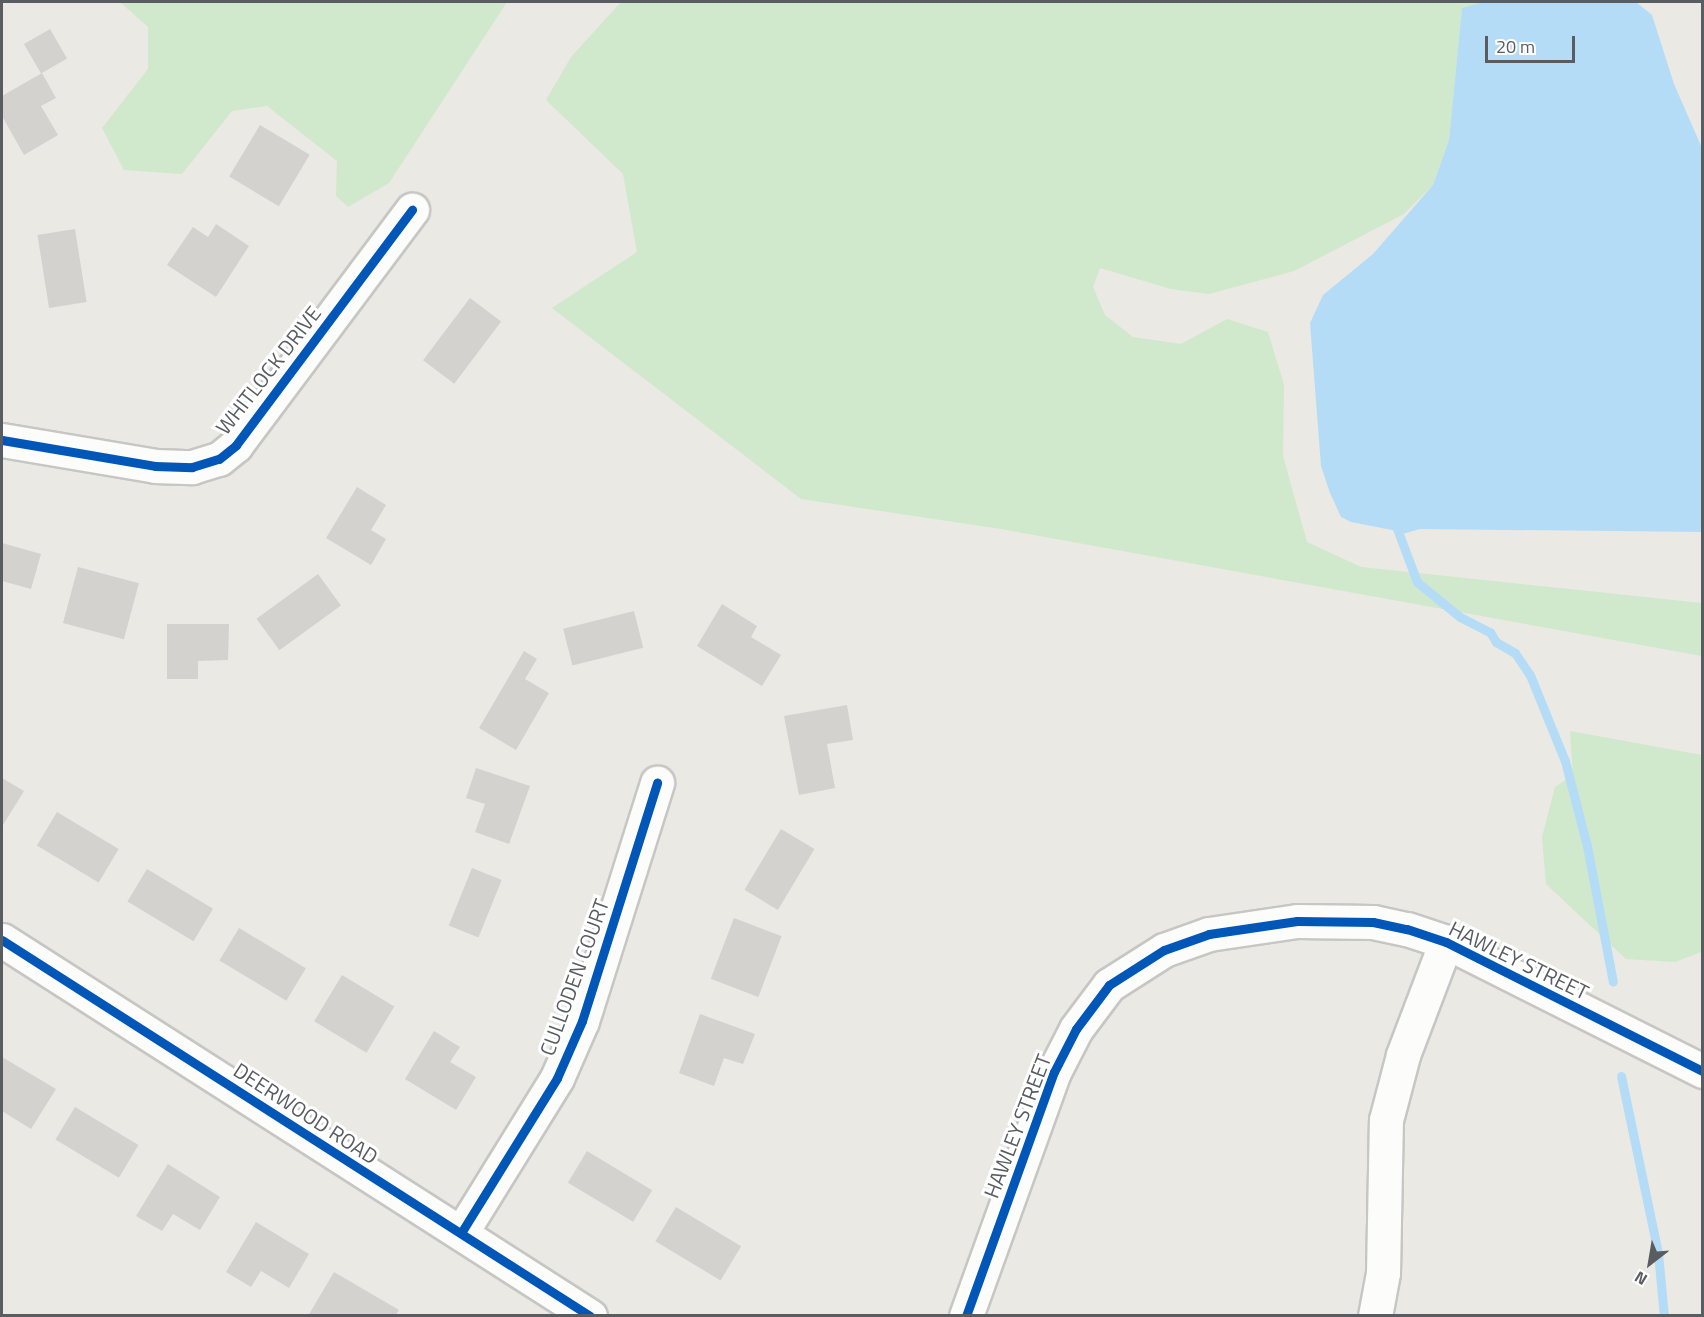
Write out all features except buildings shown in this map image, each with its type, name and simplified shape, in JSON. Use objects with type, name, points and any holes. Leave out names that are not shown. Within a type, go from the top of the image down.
[{"type":"street","name":"WHITLOCK DRIVE","points":[[2,440],[155,466],[192,467],[219,459],[236,445],[411,210]]},
{"type":"street","name":"CULLODEN COURT","points":[[461,1233],[556,1078],[582,1021],[657,783]]},
{"type":"street","name":"HAWLEY STREET","points":[[966,1316],[1054,1072],[1076,1029],[1108,985],[1164,950],[1209,934],[1297,921],[1373,922],[1446,942],[1702,1071]]},
{"type":"street","name":"DEERWOOD ROAD","points":[[2,940],[591,1316]]},
{"type":"street","points":[[1376,1316],[1383,1273],[1386,1120],[1403,1055],[1446,942]]},
{"type":"green space","points":[[120,2],[507,2],[389,183],[348,207],[336,196],[337,161],[267,106],[232,111],[182,174],[124,170],[102,128],[148,69],[148,27]]},
{"type":"green space","points":[[621,2],[1484,2],[1462,9],[1449,140],[1433,185],[1404,214],[1294,271],[1209,294],[1171,289],[1100,268],[1093,287],[1105,315],[1133,337],[1181,344],[1227,319],[1268,332],[1284,385],[1283,456],[1307,542],[1361,567],[1702,603],[1702,656],[1001,529],[801,499],[552,308],[637,252],[623,174],[546,100],[571,57]]},
{"type":"green space","points":[[1570,731],[1702,755],[1701,952],[1675,962],[1626,959],[1546,884],[1542,837],[1555,787],[1573,775]]},
{"type":"water","points":[[1484,2],[1636,2],[1652,15],[1674,84],[1702,148],[1702,532],[1420,529],[1399,535],[1397,531],[1351,522],[1341,517],[1330,493],[1321,466],[1310,323],[1323,295],[1373,254],[1433,185],[1449,140],[1462,8]]},
{"type":"waterway","points":[[1396,526],[1417,582],[1460,617],[1490,632],[1496,642],[1515,653],[1530,675],[1565,761],[1587,846],[1613,982]]},
{"type":"waterway","points":[[1621,1076],[1658,1253],[1664,1316]]},
{"type":"cycle path","points":[[2,440],[155,466],[192,467],[219,459],[236,445],[412,210]]},
{"type":"cycle path","points":[[461,1233],[557,1078],[582,1021],[657,783]]},
{"type":"cycle path","points":[[966,1316],[1054,1072],[1076,1029],[1109,985],[1164,950],[1209,934],[1297,921],[1373,922],[1407,929],[1446,942],[1702,1071]]},
{"type":"cycle path","points":[[2,940],[590,1316]]}]
